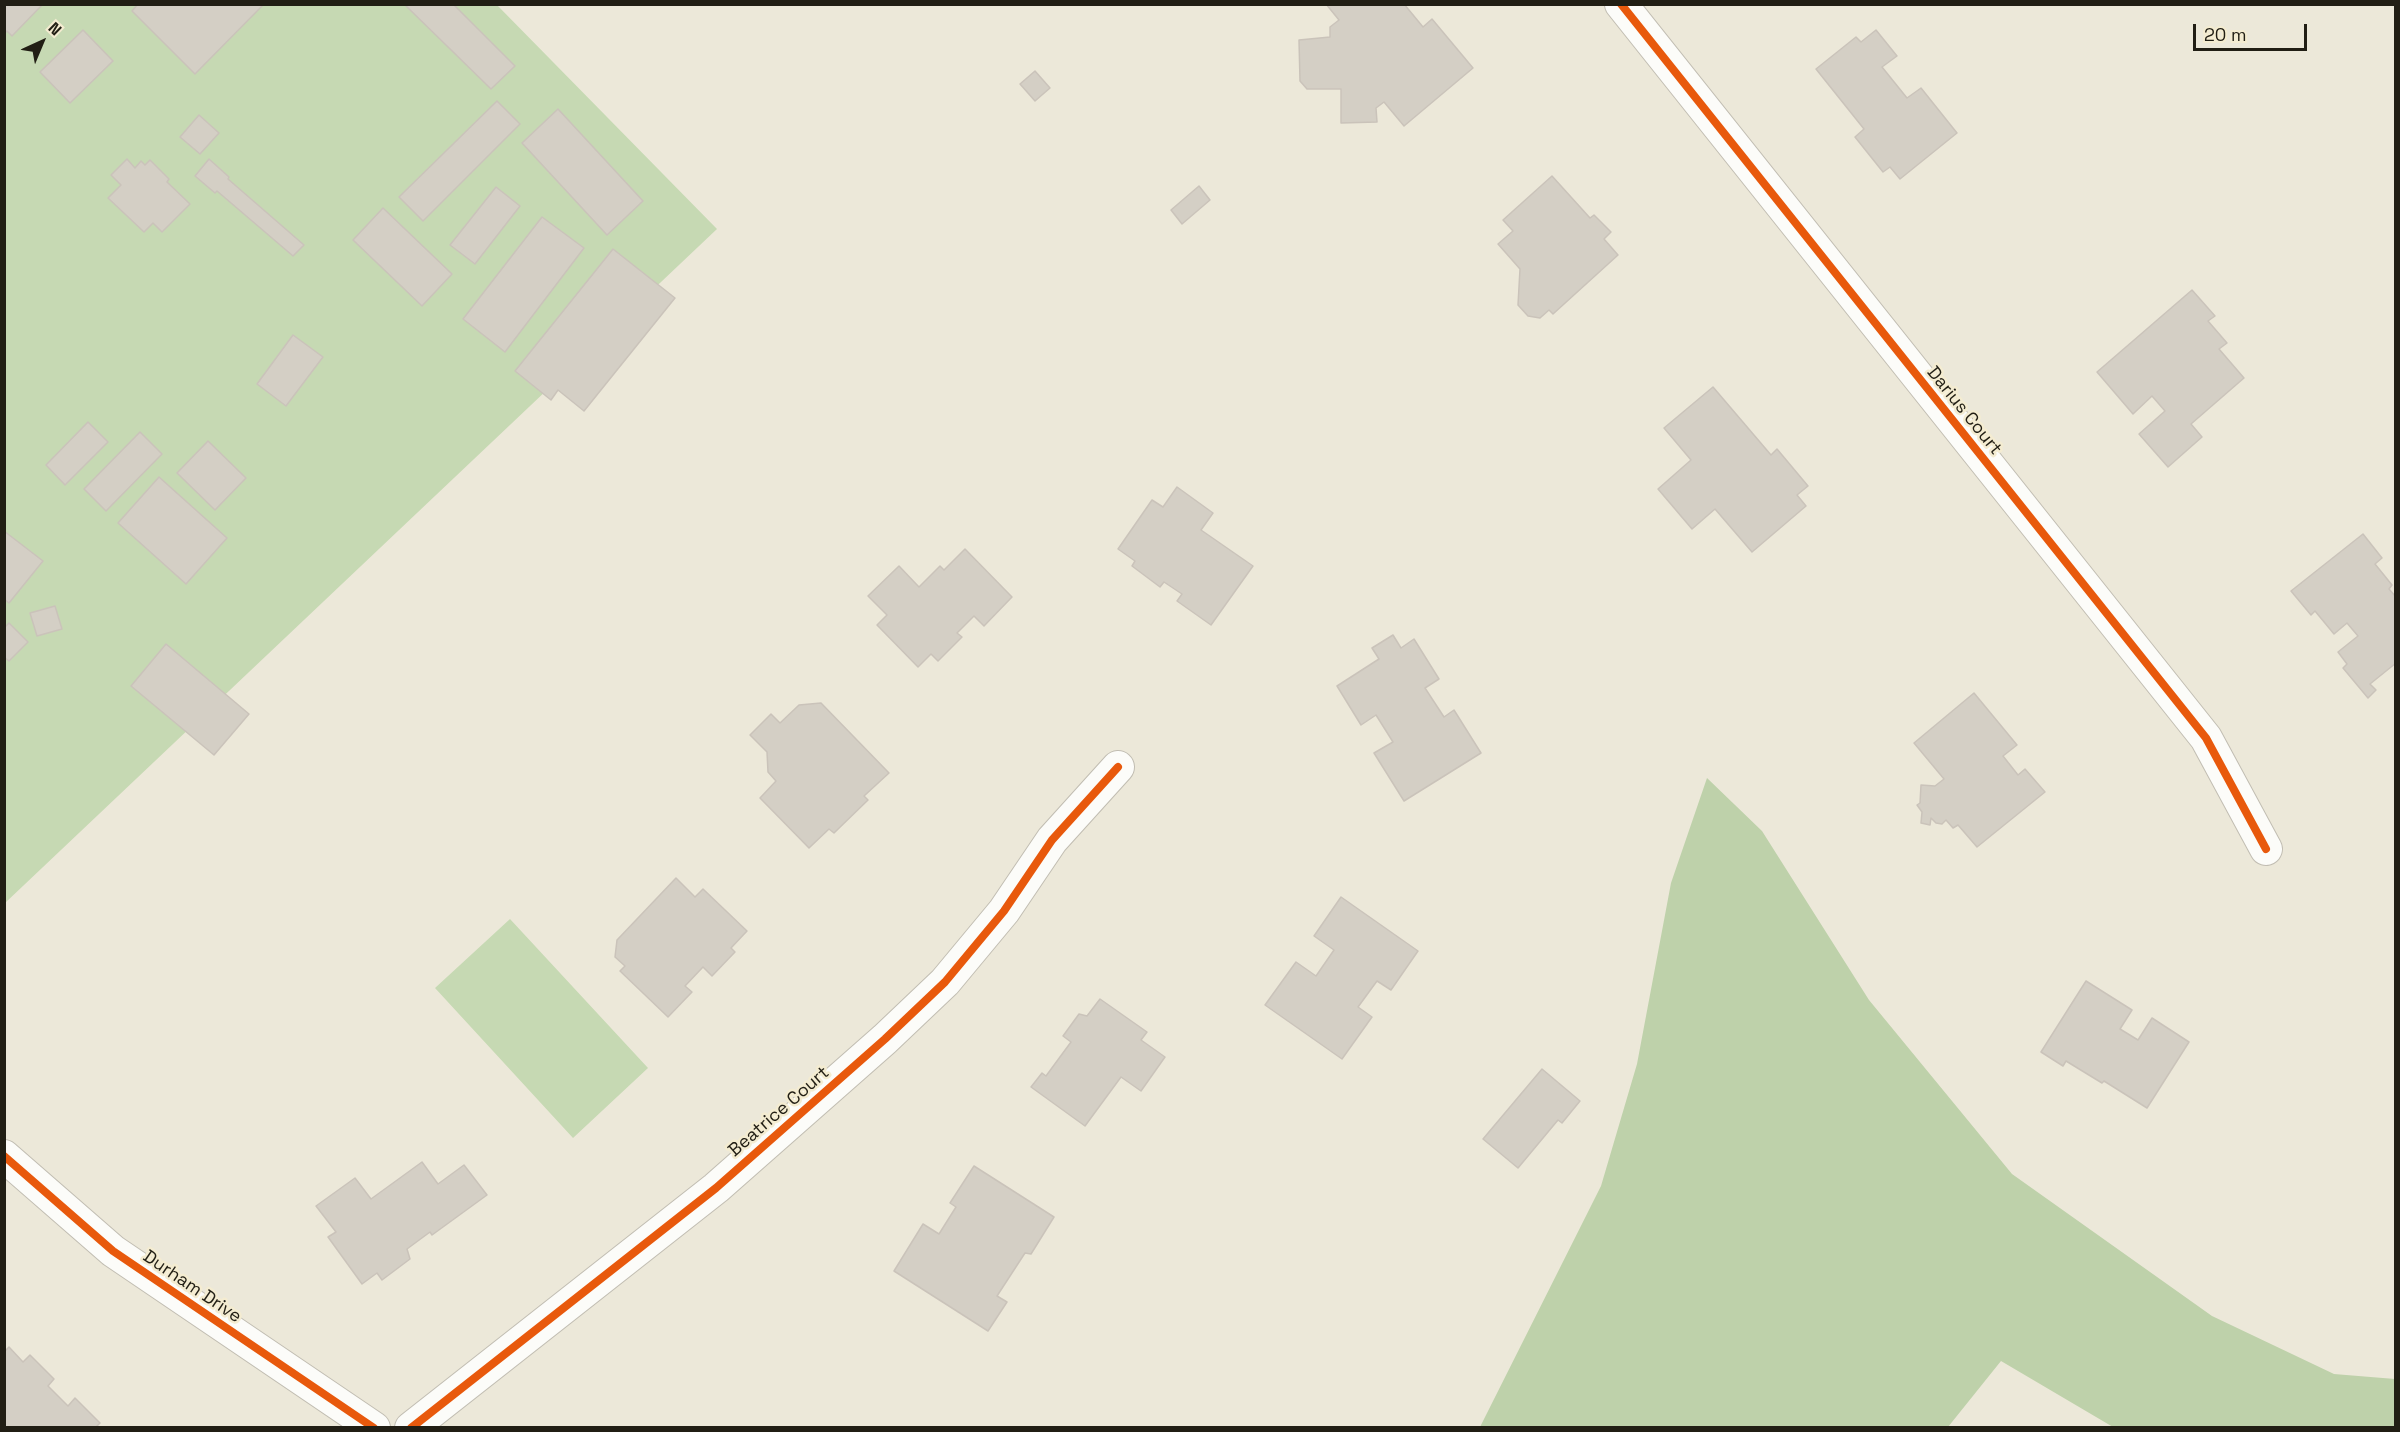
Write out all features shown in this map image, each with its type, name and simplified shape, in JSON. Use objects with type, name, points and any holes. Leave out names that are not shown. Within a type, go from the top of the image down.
[{"type":"street","name":"Darius Court","points":[[1621,4],[2206,738],[2266,849]]},
{"type":"street","name":"Beatrice Court","points":[[411,1428],[716,1188],[885,1039],[945,982],[1004,911],[1052,840],[1118,767]]},
{"type":"street","name":"Durham Drive","points":[[4,1156],[113,1251],[375,1428]]},
{"type":"green space","points":[[5,5],[497,5],[717,229],[5,903]]},
{"type":"green space","points":[[1707,778],[1762,831],[1869,1000],[2012,1174],[2212,1316],[2334,1374],[2395,1379],[2395,1427],[2113,1427],[2001,1361],[1948,1427],[1480,1427],[1601,1186],[1637,1064],[1671,883]]},
{"type":"green space","points":[[510,919],[648,1068],[573,1138],[435,988]]},
{"type":"building","points":[[4,4],[43,4],[12,36],[7,31],[4,34]]},
{"type":"building","points":[[138,4],[264,4],[195,74],[132,11]]},
{"type":"building","points":[[404,4],[453,4],[515,66],[491,89]]},
{"type":"building","points":[[1326,4],[1404,4],[1423,27],[1432,19],[1473,68],[1404,126],[1384,102],[1376,108],[1377,122],[1341,123],[1341,89],[1307,89],[1300,81],[1299,40],[1330,37],[1330,27],[1339,20]]},
{"type":"building","points":[[83,30],[113,61],[70,103],[40,72]]},
{"type":"building","points":[[1876,30],[1897,56],[1882,67],[1907,98],[1921,88],[1957,133],[1900,179],[1890,167],[1883,172],[1855,137],[1864,129],[1816,69],[1856,37],[1861,42]]},
{"type":"building","points":[[1035,71],[1050,88],[1035,101],[1020,84]]},
{"type":"building","points":[[497,101],[520,124],[423,221],[399,197]]},
{"type":"building","points":[[558,109],[643,201],[607,235],[522,143]]},
{"type":"building","points":[[199,115],[219,133],[200,154],[180,137]]},
{"type":"building","points":[[127,159],[135,168],[141,161],[145,165],[150,160],[169,179],[167,182],[190,204],[162,232],[153,223],[144,232],[108,198],[121,185],[111,175]]},
{"type":"building","points":[[209,159],[229,177],[228,179],[304,245],[293,256],[217,191],[215,193],[195,176]]},
{"type":"building","points":[[1552,176],[1590,218],[1594,215],[1611,232],[1604,239],[1618,255],[1553,314],[1549,310],[1540,318],[1528,316],[1518,305],[1520,269],[1498,244],[1513,231],[1503,220]]},
{"type":"building","points":[[1199,186],[1210,200],[1182,224],[1171,210]]},
{"type":"building","points":[[496,187],[520,206],[475,264],[450,245]]},
{"type":"building","points":[[383,208],[452,274],[422,306],[353,240]]},
{"type":"building","points":[[542,217],[584,248],[505,352],[463,319]]},
{"type":"building","points":[[613,249],[675,298],[584,411],[558,390],[551,400],[515,371]]},
{"type":"building","points":[[2192,290],[2215,316],[2208,321],[2227,343],[2219,349],[2244,378],[2191,424],[2202,437],[2168,467],[2139,434],[2165,411],[2152,396],[2133,414],[2097,372]]},
{"type":"building","points":[[293,335],[323,357],[286,406],[257,384]]},
{"type":"building","points":[[1713,387],[1771,455],[1777,449],[1808,486],[1797,495],[1806,506],[1752,552],[1715,509],[1692,529],[1658,489],[1691,460],[1664,428]]},
{"type":"building","points":[[88,422],[108,442],[65,485],[46,465]]},
{"type":"building","points":[[140,432],[162,454],[106,511],[84,489]]},
{"type":"building","points":[[208,441],[246,478],[215,510],[177,473]]},
{"type":"building","points":[[159,477],[227,538],[186,584],[118,523]]},
{"type":"building","points":[[1177,487],[1213,513],[1201,530],[1253,566],[1211,625],[1177,601],[1182,594],[1164,582],[1160,587],[1132,566],[1135,561],[1118,549],[1152,500],[1163,507]]},
{"type":"building","points":[[4,531],[43,561],[9,603],[4,599]]},
{"type":"building","points":[[2363,534],[2382,558],[2375,564],[2392,585],[2389,589],[2396,597],[2396,663],[2370,684],[2376,690],[2368,698],[2343,668],[2347,664],[2338,652],[2358,636],[2347,623],[2334,634],[2315,611],[2311,615],[2291,591]]},
{"type":"building","points":[[965,549],[1012,597],[984,626],[974,616],[957,633],[962,637],[938,661],[931,654],[918,667],[877,625],[887,615],[868,596],[899,566],[919,587],[940,566],[944,570]]},
{"type":"building","points":[[55,606],[62,629],[37,636],[30,613]]},
{"type":"building","points":[[9,623],[28,642],[9,661],[4,657],[4,628]]},
{"type":"building","points":[[1393,635],[1401,648],[1414,639],[1439,679],[1425,688],[1444,717],[1454,710],[1481,753],[1404,801],[1374,753],[1393,742],[1376,715],[1361,725],[1337,686],[1379,659],[1372,648]]},
{"type":"building","points":[[166,644],[249,714],[214,755],[131,686]]},
{"type":"building","points":[[1974,693],[2017,745],[2003,756],[2018,775],[2025,769],[2045,792],[1977,847],[1958,825],[1953,828],[1946,820],[1942,824],[1936,823],[1931,818],[1930,825],[1921,823],[1922,812],[1917,805],[1920,803],[1921,785],[1935,786],[1944,779],[1914,743]]},
{"type":"building","points":[[821,703],[889,773],[864,796],[868,800],[834,833],[829,829],[809,848],[760,798],[776,781],[768,772],[767,752],[750,735],[771,714],[780,723],[799,705]]},
{"type":"building","points":[[676,878],[695,897],[703,889],[747,931],[731,948],[735,952],[712,976],[703,967],[685,986],[692,992],[668,1017],[620,971],[625,966],[615,957],[617,940]]},
{"type":"building","points":[[1341,897],[1418,951],[1391,990],[1377,981],[1358,1007],[1372,1017],[1342,1059],[1265,1005],[1296,962],[1316,976],[1334,950],[1314,936]]},
{"type":"building","points":[[2086,981],[2132,1010],[2120,1029],[2138,1040],[2152,1018],[2189,1042],[2147,1108],[2104,1081],[2102,1083],[2066,1061],[2063,1066],[2041,1052]]},
{"type":"building","points":[[1100,999],[1147,1032],[1141,1040],[1165,1057],[1141,1091],[1121,1077],[1085,1126],[1031,1087],[1042,1073],[1046,1076],[1071,1042],[1063,1036],[1079,1014],[1087,1016]]},
{"type":"building","points":[[1542,1069],[1580,1101],[1562,1123],[1558,1120],[1518,1168],[1483,1139]]},
{"type":"building","points":[[422,1162],[438,1184],[464,1165],[487,1195],[432,1235],[430,1232],[407,1249],[410,1259],[382,1280],[377,1273],[362,1284],[328,1237],[336,1232],[316,1206],[355,1178],[371,1199]]},
{"type":"building","points":[[974,1166],[1054,1217],[1031,1254],[1025,1253],[997,1296],[1007,1302],[988,1331],[894,1271],[923,1224],[939,1234],[956,1207],[950,1203]]},
{"type":"building","points":[[9,1347],[23,1362],[30,1355],[54,1379],[48,1386],[68,1406],[75,1398],[100,1423],[95,1428],[4,1428],[4,1352]]},
{"type":"cycle path","points":[[1621,4],[2206,738],[2266,849]]},
{"type":"cycle path","points":[[411,1428],[716,1188],[885,1039],[945,982],[1004,911],[1052,840],[1118,767]]},
{"type":"cycle path","points":[[4,1156],[113,1251],[374,1428]]}]
